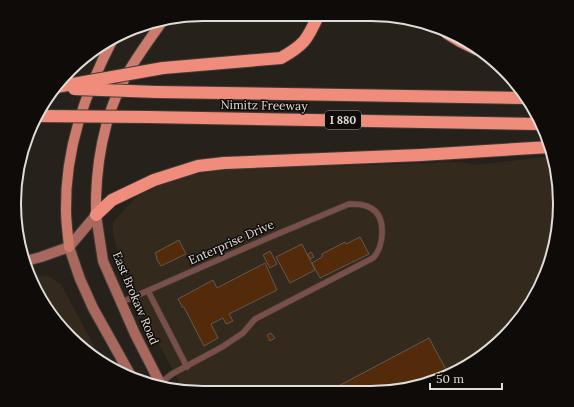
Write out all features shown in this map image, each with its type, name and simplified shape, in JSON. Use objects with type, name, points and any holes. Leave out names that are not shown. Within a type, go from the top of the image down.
[{"type":"highway","points":[[64,85],[163,68],[281,58],[297,48],[309,36],[316,21]]},
{"type":"highway","name":"Nimitz Freeway","points":[[63,87],[157,92],[519,98]]},
{"type":"highway","name":"Nimitz Freeway","points":[[43,116],[534,124]]},
{"type":"highway","points":[[96,215],[112,200],[128,192],[154,180],[198,166],[224,163],[413,155],[544,147]]},
{"type":"main road","name":"East Brokaw Road","points":[[158,380],[135,334],[103,261],[96,215],[96,189],[100,155],[114,103],[126,76],[159,26]]},
{"type":"main road","points":[[109,47],[94,76],[77,123],[67,173],[66,211],[69,247],[80,278],[93,308],[126,368]]},
{"type":"main road","points":[[30,260],[41,258],[69,247],[96,215]]},
{"type":"lane","name":"Enterprise Drive","points":[[122,302],[350,204],[361,204],[372,208],[378,214],[382,228],[381,243],[378,252],[373,258],[255,319],[243,333],[222,347],[187,366]]},
{"type":"lane","points":[[148,291],[187,366],[164,381]]},
{"type":"shaded area","points":[[547,157],[553,192],[553,215],[547,251],[529,295],[500,333],[462,362],[418,380],[382,386],[192,386],[180,384],[129,287],[119,259],[113,233],[113,222],[136,197],[156,187],[192,175],[229,169],[461,162],[477,165]]},
{"type":"shaded area","points":[[36,275],[48,276],[61,284],[97,352],[83,341],[66,324],[45,295]]},
{"type":"building","points":[[360,237],[369,254],[320,278],[312,263],[322,257],[322,254],[345,242],[346,244]]},
{"type":"building","points":[[179,240],[186,254],[161,266],[155,253]]},
{"type":"building","points":[[302,244],[315,270],[290,283],[276,257]]},
{"type":"building","points":[[270,251],[277,264],[270,268],[263,255]]},
{"type":"building","points":[[311,252],[314,257],[310,259],[308,254]]},
{"type":"building","points":[[265,263],[277,290],[229,314],[233,321],[226,324],[223,318],[211,324],[218,338],[204,346],[184,307],[183,308],[178,299],[213,280],[217,288]]},
{"type":"building","points":[[271,333],[275,338],[270,341],[267,335]]},
{"type":"building","points":[[429,338],[446,369],[418,380],[382,386],[338,386]]}]
